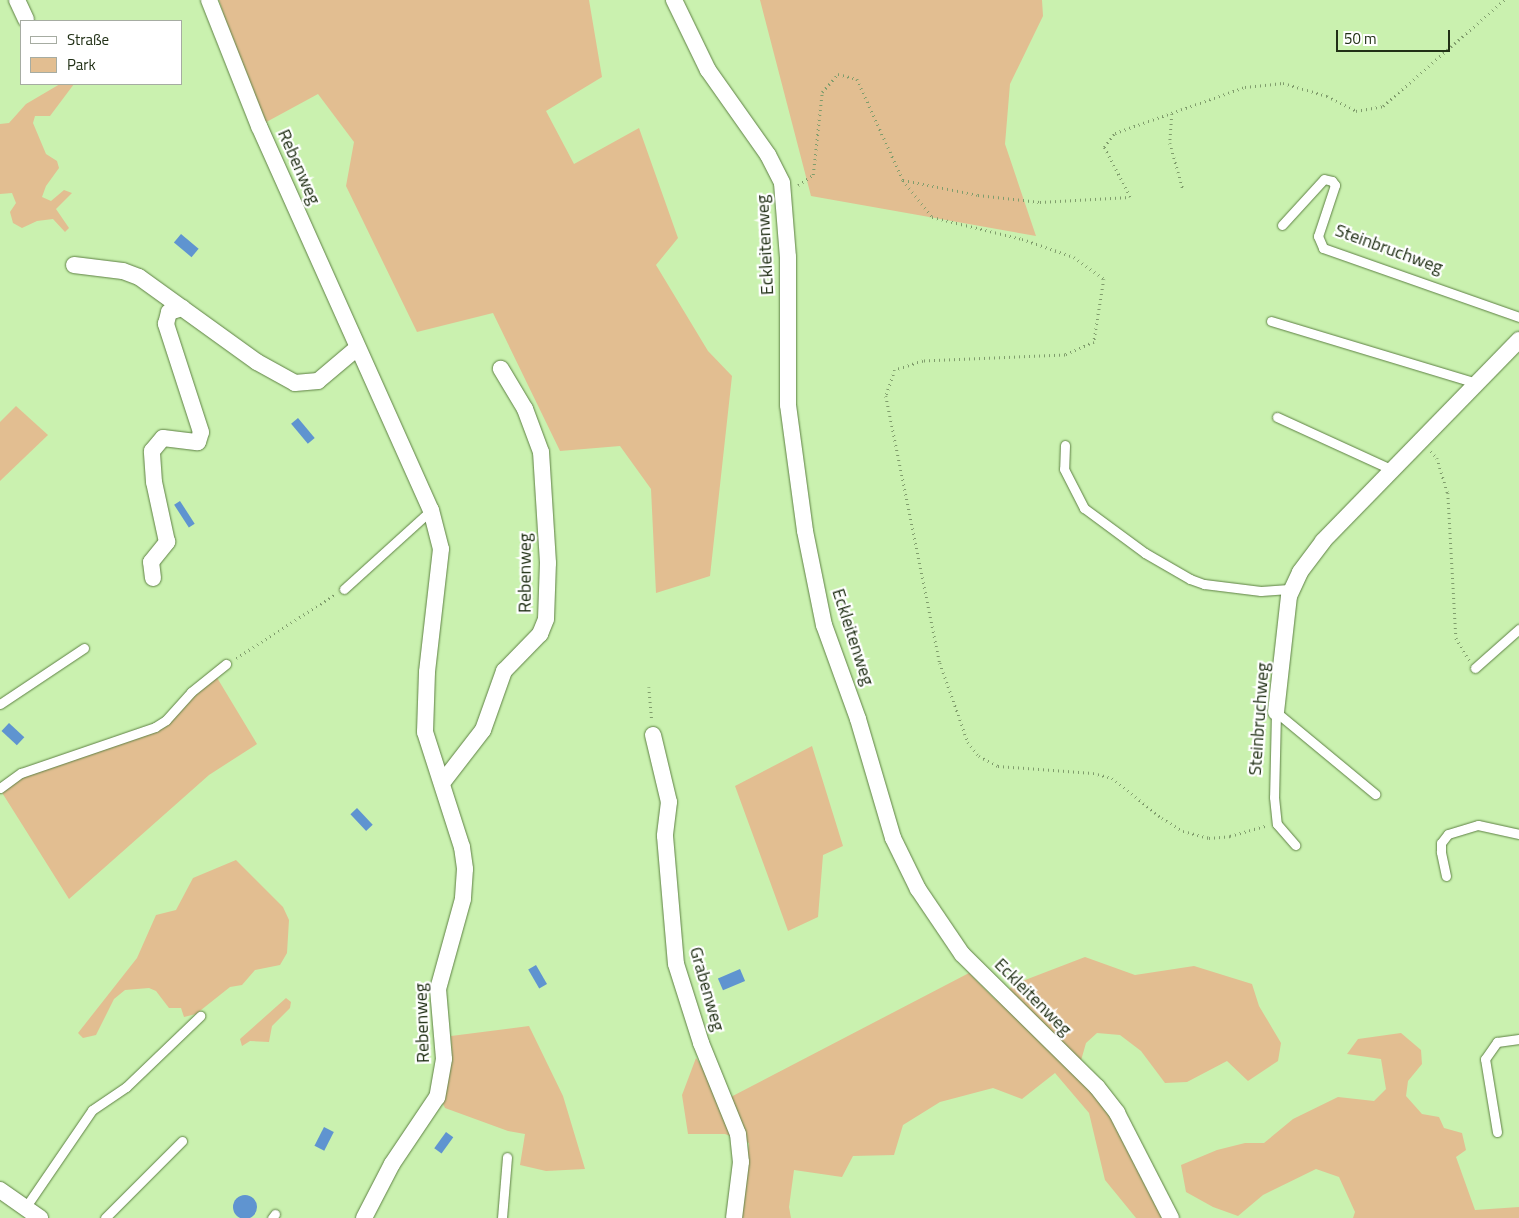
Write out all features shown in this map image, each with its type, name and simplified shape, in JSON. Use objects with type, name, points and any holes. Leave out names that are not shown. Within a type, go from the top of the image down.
[{"type":"street","points":[[17,0],[26,19]]},
{"type":"street","name":"Rebenweg","points":[[209,0],[233,66],[357,348],[431,510],[439,535],[442,564],[424,713],[428,748],[442,783],[465,869],[463,899],[438,989],[444,1047],[442,1078],[432,1108],[392,1164],[364,1218]]},
{"type":"street","name":"Eckleitenweg","points":[[674,0],[708,70],[778,172],[784,194],[789,293],[788,405],[805,532],[824,625],[858,719],[893,838],[918,889],[962,954],[1097,1087],[1117,1113],[1171,1218]]},
{"type":"street","points":[[74,264],[123,271],[140,277],[258,362],[295,383],[305,385],[318,381],[357,348]]},
{"type":"street","points":[[153,578],[151,562],[167,542],[154,482],[152,450],[163,438],[198,442],[201,432],[166,324],[169,312],[182,308]]},
{"type":"street","name":"Steinbruchweg","points":[[1276,712],[1292,589],[1300,572],[1324,541],[1519,340]]},
{"type":"street","name":"Rebenweg","points":[[442,783],[484,730],[504,671],[540,634],[546,619],[548,563],[541,452],[525,409],[501,369]]},
{"type":"street","name":"Grabenweg","points":[[653,735],[666,779],[669,802],[665,836],[676,964],[701,1043],[740,1142],[741,1162],[734,1218]]},
{"type":"street","points":[[0,1190],[40,1218]]},
{"type":"lane","name":"Steinbruchweg","points":[[1282,226],[1324,179],[1332,180],[1336,185],[1318,236],[1323,248],[1519,317]]},
{"type":"lane","points":[[1271,321],[1477,383]]},
{"type":"lane","points":[[1277,417],[1393,470]]},
{"type":"lane","points":[[1065,445],[1064,469],[1084,508],[1145,553],[1190,580],[1204,584],[1261,591],[1292,589]]},
{"type":"lane","points":[[344,589],[431,510]]},
{"type":"lane","points":[[1475,668],[1519,630]]},
{"type":"lane","points":[[0,704],[84,648]]},
{"type":"lane","points":[[0,788],[21,773],[155,727],[166,720],[190,692],[226,664]]},
{"type":"lane","name":"Steinbruchweg","points":[[1276,712],[1274,797],[1277,824]]},
{"type":"lane","points":[[1276,712],[1375,794]]},
{"type":"lane","points":[[1277,824],[1295,845]]},
{"type":"lane","points":[[1446,876],[1441,843],[1448,834],[1478,825],[1519,834]]},
{"type":"lane","points":[[25,1208],[92,1110],[126,1087],[200,1016]]},
{"type":"lane","points":[[1497,1132],[1485,1058],[1497,1042],[1519,1038]]},
{"type":"lane","points":[[106,1218],[182,1141]]},
{"type":"lane","points":[[502,1218],[507,1157]]},
{"type":"path","points":[[903,180],[978,195],[1040,202],[1130,197],[1104,146],[1115,133],[1245,87],[1283,83],[1327,96],[1356,110],[1382,106],[1504,0]]},
{"type":"path","points":[[784,194],[813,175],[822,92],[838,74],[857,79],[903,180],[932,217],[1022,239],[1074,257],[1104,279],[1103,298],[1094,342],[1065,355],[923,361],[895,370],[886,396],[940,663],[968,742],[979,756],[998,766],[1093,773],[1112,778],[1162,818],[1183,831],[1209,838],[1277,824]]},
{"type":"path","points":[[1172,114],[1170,144],[1183,189]]},
{"type":"path","points":[[1421,441],[1437,458],[1448,493],[1456,638],[1475,668]]},
{"type":"path","points":[[226,664],[344,589]]},
{"type":"path","points":[[649,687],[653,735]]},
{"type":"green space","points":[[219,0],[589,0],[602,77],[546,111],[574,164],[639,128],[678,238],[656,265],[708,351],[732,376],[710,576],[656,593],[651,489],[620,446],[560,451],[493,313],[417,332],[346,186],[354,142],[318,94],[259,126]]},
{"type":"green space","points":[[760,0],[1042,0],[1043,16],[1010,84],[1005,144],[1036,236],[811,196]]},
{"type":"green space","points":[[58,85],[73,85],[50,116],[35,116],[33,123],[46,154],[57,161],[59,168],[46,186],[42,197],[51,201],[64,190],[72,193],[56,209],[69,228],[65,232],[53,219],[37,221],[22,228],[13,223],[10,212],[16,203],[12,193],[0,194],[0,124],[9,123],[26,104]]},
{"type":"green space","points":[[16,406],[48,435],[0,481],[0,422]]},
{"type":"green space","points":[[216,676],[257,744],[209,775],[69,899],[1,791],[23,776],[156,730]]},
{"type":"green space","points":[[812,746],[843,846],[823,855],[818,917],[788,931],[735,786]]},
{"type":"green space","points":[[236,860],[283,907],[289,920],[287,953],[280,965],[255,970],[242,985],[230,987],[196,1014],[184,1017],[181,1008],[169,1008],[156,991],[149,988],[125,990],[114,999],[96,1035],[83,1038],[78,1033],[137,958],[156,915],[176,910],[193,878]]},
{"type":"green space","points":[[1085,957],[1135,975],[1194,966],[1252,984],[1259,1006],[1281,1043],[1278,1061],[1248,1081],[1227,1061],[1187,1082],[1165,1083],[1141,1051],[1120,1035],[1097,1033],[1086,1043],[1080,1064],[1175,1218],[1136,1218],[1105,1180],[1089,1113],[1055,1073],[1022,1099],[993,1088],[940,1102],[903,1125],[894,1155],[853,1156],[842,1177],[794,1170],[789,1207],[791,1218],[741,1218],[749,1143],[725,1134],[688,1134],[682,1095],[696,1058],[725,1100],[969,973],[996,1000],[1015,984]]},
{"type":"green space","points":[[286,998],[291,1002],[290,1008],[272,1026],[269,1042],[250,1041],[242,1046],[240,1039]]},
{"type":"green space","points":[[529,1026],[563,1096],[585,1169],[546,1171],[520,1165],[525,1134],[508,1131],[445,1108],[443,1104],[452,1060],[451,1036]]},
{"type":"green space","points":[[1401,1033],[1421,1050],[1422,1064],[1408,1081],[1406,1096],[1422,1114],[1439,1117],[1444,1128],[1462,1133],[1466,1150],[1456,1157],[1475,1210],[1519,1207],[1519,1218],[1353,1218],[1355,1212],[1339,1177],[1316,1169],[1263,1195],[1238,1216],[1213,1207],[1186,1192],[1181,1165],[1217,1150],[1245,1143],[1264,1143],[1293,1119],[1338,1097],[1374,1101],[1386,1089],[1381,1059],[1347,1054],[1358,1039]]},
{"type":"water","points":[[181,234],[199,249],[192,257],[174,242]]},
{"type":"water","points":[[298,418],[315,438],[308,444],[291,424]]},
{"type":"water","points":[[180,501],[195,524],[189,527],[174,505]]},
{"type":"water","points":[[9,723],[24,737],[17,745],[1,731]]},
{"type":"water","points":[[357,808],[373,825],[366,831],[350,814]]},
{"type":"water","points":[[536,965],[547,984],[539,989],[528,970]]},
{"type":"water","points":[[740,969],[745,981],[723,990],[718,978]]},
{"type":"water","points":[[324,1127],[334,1132],[324,1151],[314,1146]]},
{"type":"water","points":[[446,1132],[453,1137],[442,1153],[434,1148]]},
{"type":"water","points":[[245,1195],[250,1196],[256,1202],[256,1212],[250,1218],[245,1219],[240,1218],[234,1212],[233,1207],[234,1202],[240,1196]]}]
